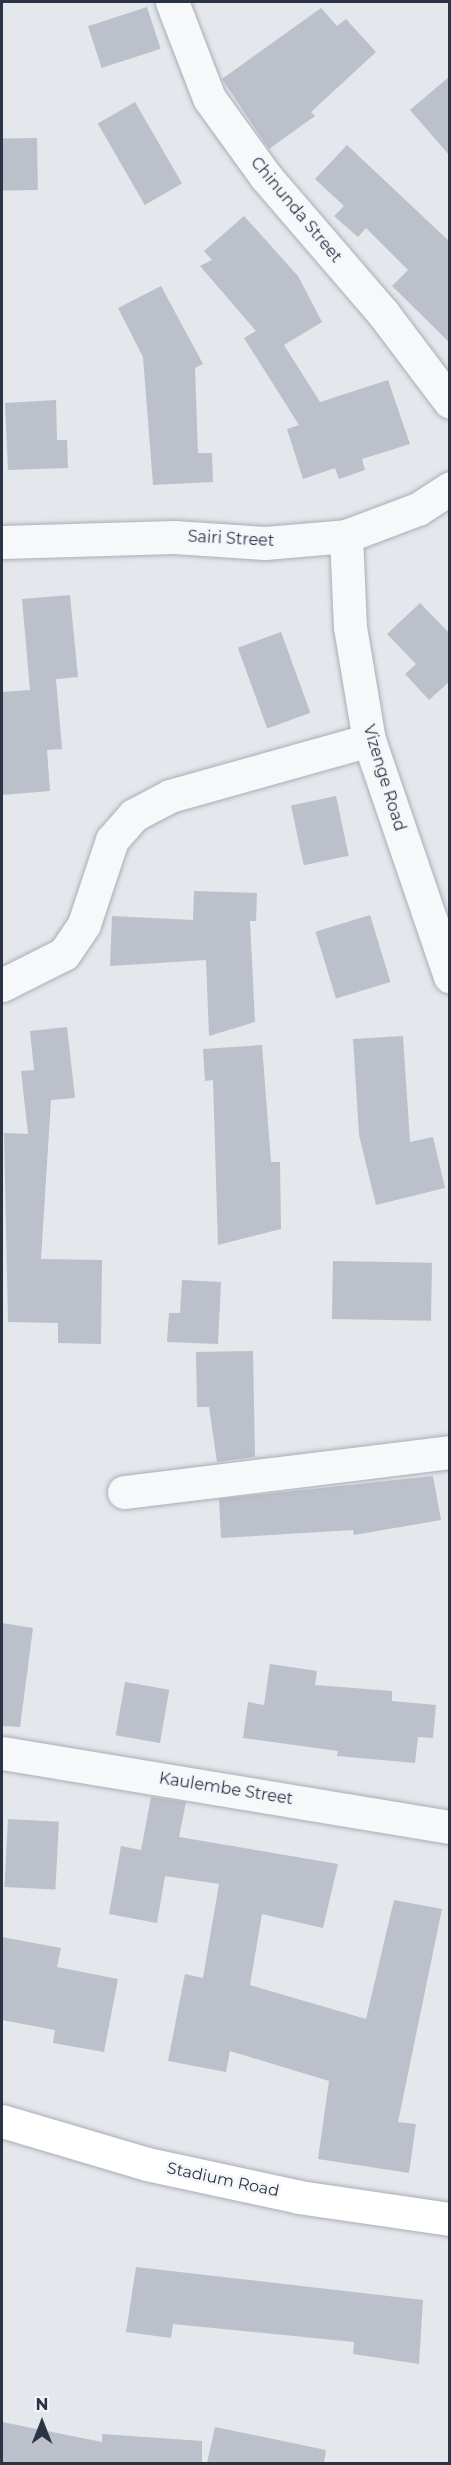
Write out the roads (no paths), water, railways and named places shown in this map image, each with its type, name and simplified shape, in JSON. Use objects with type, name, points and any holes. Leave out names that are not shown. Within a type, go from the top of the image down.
[{"type":"street","name":"Chinunda Street","points":[[172,2],[209,98],[266,177],[383,313],[450,402]]},
{"type":"street","name":"Sairi Street","points":[[2,542],[174,537],[265,543],[346,536],[418,509],[450,488]]},
{"type":"street","name":"Vizenge Road","points":[[346,536],[350,627],[369,740],[450,977]]},
{"type":"street","points":[[2,985],[64,954],[84,924],[112,840],[134,815],[170,796],[369,740]]},
{"type":"street","points":[[124,1492],[450,1452]]},
{"type":"street","name":"Kaulembe Street","points":[[2,1753],[450,1827]]},
{"type":"street","name":"Stadium Road","points":[[2,2121],[147,2164],[299,2197],[450,2219]]}]
